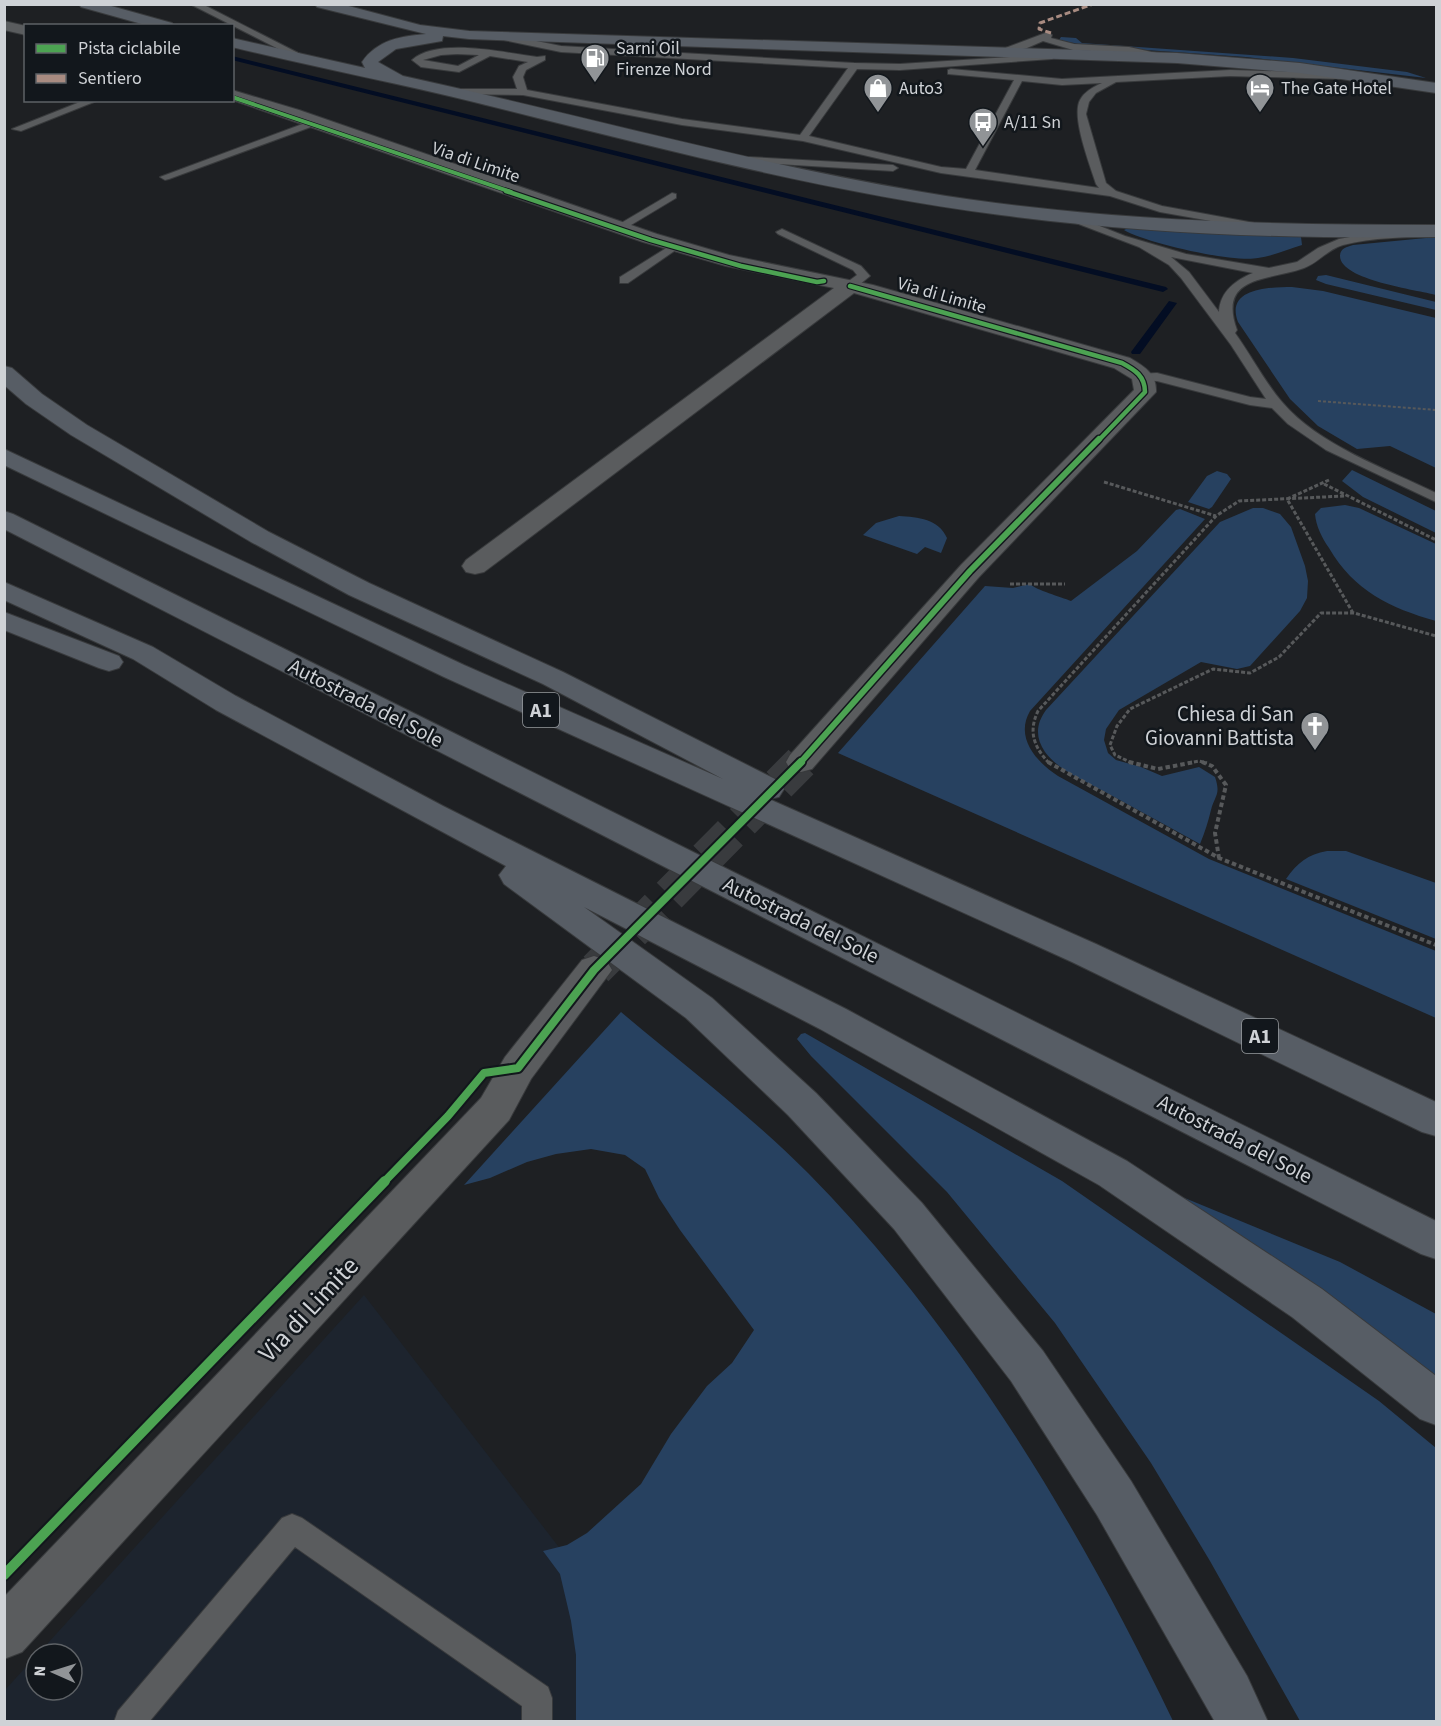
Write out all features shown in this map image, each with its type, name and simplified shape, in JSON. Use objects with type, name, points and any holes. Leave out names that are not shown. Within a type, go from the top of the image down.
[{"type":"highway","points":[[86,4],[160,24]]},
{"type":"highway","points":[[322,4],[420,28],[469,35],[1177,58],[1270,65],[1437,88]]},
{"type":"highway","points":[[415,83],[372,67],[370,62],[372,57],[388,47],[408,41],[469,35]]},
{"type":"highway","points":[[234,42],[415,83],[780,172],[909,195],[1072,218],[1277,230],[1437,231]]},
{"type":"highway","points":[[4,373],[34,399],[79,430],[260,537],[359,589],[553,678],[1084,953]]},
{"type":"highway","name":"A1","points":[[9,457],[454,671],[1084,953],[1437,1120]]},
{"type":"highway","name":"Autostrada del Sole","points":[[5,519],[1437,1241]]},
{"type":"highway","points":[[4,590],[143,653],[226,703],[432,814],[833,1019],[1113,1173],[1307,1303],[1437,1403]]},
{"type":"highway","points":[[4,620],[114,664],[226,703]]},
{"type":"highway","points":[[432,814],[699,1008],[802,1104],[908,1216],[1040,1385],[1114,1498],[1229,1694],[1242,1722]]},
{"type":"street","points":[[4,25],[24,30]]},
{"type":"street","name":"Via di Limite","points":[[234,96],[316,122],[617,228],[726,260],[850,286],[1122,363],[1143,377]]},
{"type":"street","points":[[475,566],[850,286]]},
{"type":"street","points":[[801,762],[970,571],[1066,470],[1145,392],[1146,383],[1143,377]]},
{"type":"street","name":"Via di Limite","points":[[4,1634],[495,1109],[518,1068],[594,970]]},
{"type":"lane","points":[[194,4],[303,58]]},
{"type":"lane","points":[[996,51],[1024,46],[1048,35],[1046,39],[1064,46],[1129,50],[1177,58]]},
{"type":"lane","points":[[497,36],[561,49],[900,67],[1062,82],[1230,73],[1370,77],[1437,84]]},
{"type":"lane","points":[[523,92],[518,77],[522,68],[561,49]]},
{"type":"lane","points":[[488,54],[459,69],[424,65],[417,60],[425,54],[442,52],[488,54],[537,60]]},
{"type":"lane","points":[[900,67],[1090,54]]},
{"type":"lane","points":[[803,138],[854,66]]},
{"type":"lane","points":[[969,172],[1019,79]]},
{"type":"lane","points":[[1112,81],[1093,91],[1084,101],[1081,114],[1101,184],[1112,193]]},
{"type":"lane","points":[[447,91],[523,92],[682,122],[803,138],[941,170]]},
{"type":"lane","points":[[17,129],[90,102]]},
{"type":"lane","points":[[165,177],[316,122]]},
{"type":"lane","points":[[716,157],[784,164],[969,172],[1112,193],[1160,209],[1277,230]]},
{"type":"lane","points":[[617,228],[672,196]]},
{"type":"lane","points":[[1072,218],[1143,245],[1203,262],[1269,272]]},
{"type":"lane","points":[[1236,344],[1225,313],[1228,297],[1249,279],[1301,265],[1322,250],[1339,242],[1367,237],[1437,231]]},
{"type":"lane","points":[[782,232],[857,268],[864,276],[850,286]]},
{"type":"lane","points":[[624,280],[676,245]]},
{"type":"lane","points":[[1143,245],[1173,263],[1185,275],[1278,405],[1293,421],[1311,435],[1354,459],[1437,498]]},
{"type":"lane","points":[[1143,377],[1157,377],[1250,401],[1278,405]]},
{"type":"lane","points":[[129,1722],[292,1528],[537,1698],[537,1722]]},
{"type":"path","points":[[1278,405],[1295,401],[1323,400],[1437,410]]},
{"type":"path","points":[[1287,499],[1324,484],[1354,459]]},
{"type":"path","points":[[1066,470],[1216,516]]},
{"type":"path","points":[[1324,484],[1437,540]]},
{"type":"path","points":[[1345,496],[1239,501],[1216,516],[1038,711],[1033,720],[1031,732],[1038,751],[1052,766],[1219,858],[1437,945]]},
{"type":"path","points":[[1287,499],[1354,613]]},
{"type":"path","points":[[970,571],[1005,585],[1065,584]]},
{"type":"path","points":[[1219,858],[1215,833],[1226,785],[1220,773],[1207,763],[1198,761],[1156,770],[1119,758],[1112,752],[1110,745],[1117,726],[1130,710],[1213,669],[1250,673],[1279,657],[1321,613],[1354,613],[1437,636]]},
{"type":"shaded area","points":[[1061,37],[1076,38],[1082,43],[1293,58],[1407,72],[1426,78],[1246,57],[1088,46],[1059,40]]},
{"type":"shaded area","points":[[1128,228],[1301,237],[1302,245],[1264,257],[1230,258],[1151,241],[1124,230]]},
{"type":"shaded area","points":[[1436,237],[1436,295],[1366,278],[1352,272],[1343,264],[1340,256],[1346,247],[1353,245]]},
{"type":"shaded area","points":[[1326,275],[1436,302],[1436,310],[1316,280],[1318,276]]},
{"type":"shaded area","points":[[1292,287],[1323,291],[1436,318],[1436,468],[1390,446],[1357,449],[1318,426],[1290,399],[1238,322],[1236,311],[1238,302],[1243,296],[1252,292],[1261,289]]},
{"type":"shaded area","points":[[1352,470],[1436,511],[1436,533],[1363,497],[1342,481]]},
{"type":"shaded area","points":[[1217,471],[1227,474],[1231,479],[1212,507],[1209,509],[1188,502],[1207,476]]},
{"type":"shaded area","points":[[1345,505],[1359,508],[1436,544],[1436,621],[1403,610],[1375,596],[1350,576],[1339,563],[1322,536],[1315,514],[1321,508]]},
{"type":"shaded area","points":[[1253,508],[1263,508],[1280,514],[1291,527],[1308,581],[1307,598],[1300,611],[1250,666],[1237,669],[1201,662],[1119,710],[1106,729],[1104,740],[1108,753],[1116,760],[1162,776],[1199,767],[1215,777],[1217,795],[1200,844],[1058,765],[1045,752],[1038,731],[1040,720],[1046,710],[1220,522]]},
{"type":"shaded area","points":[[1180,509],[1205,519],[1030,711],[1025,730],[1030,748],[1042,763],[1058,776],[1209,859],[1436,951],[1436,1018],[838,753],[985,586],[1013,588],[1030,584],[1071,601],[1137,551],[1176,510]]},
{"type":"shaded area","points":[[899,516],[920,518],[939,527],[947,538],[941,553],[925,547],[917,554],[863,535],[876,523]]},
{"type":"shaded area","points":[[1346,851],[1436,883],[1436,939],[1286,879],[1304,860],[1314,854]]},
{"type":"shaded area","points":[[621,1012],[740,1111],[808,1173],[864,1233],[916,1296],[966,1363],[1013,1432],[1057,1503],[1137,1648],[1173,1721],[576,1721],[576,1655],[571,1621],[560,1574],[543,1551],[567,1545],[587,1533],[641,1484],[671,1434],[707,1386],[732,1363],[754,1330],[680,1230],[659,1198],[645,1169],[625,1155],[591,1149],[556,1154],[464,1185]]},
{"type":"shaded area","points":[[805,1033],[1062,1181],[1379,1401],[1436,1448],[1436,1721],[1300,1721],[1210,1561],[1151,1463],[1055,1323],[947,1192],[811,1056],[797,1039]]},
{"type":"shaded area","points":[[1175,1194],[1340,1262],[1436,1314],[1436,1379]]},
{"type":"shaded area","points":[[364,1295],[582,1577],[581,1721],[5,1721],[4,1691],[24,1669],[24,1702],[84,1702],[84,1642],[49,1642]]},
{"type":"waterway","points":[[234,58],[1163,289]]},
{"type":"waterway","points":[[1136,352],[1172,303]]},
{"type":"tunnel","points":[[596,969],[801,762]]},
{"type":"marked path","points":[[1051,33],[1039,29],[1040,23],[1093,4]]},
{"type":"cycle path","points":[[234,98],[651,240],[741,266],[817,282],[824,281]]},
{"type":"cycle path","points":[[4,1575],[448,1116],[484,1073],[518,1068],[594,970],[801,762],[970,571],[1145,392],[1142,377],[1122,363],[850,286]]},
{"type":"place","name":"Sarni Oil Firenze Nord","points":[[595,84]]},
{"type":"place","name":"Auto3","points":[[878,114]]},
{"type":"place","name":"The Gate Hotel","points":[[1260,114]]},
{"type":"place","name":"A/11 Sn","points":[[983,148]]},
{"type":"place","name":"Chiesa di San Giovanni Battista","points":[[1315,752]]}]
